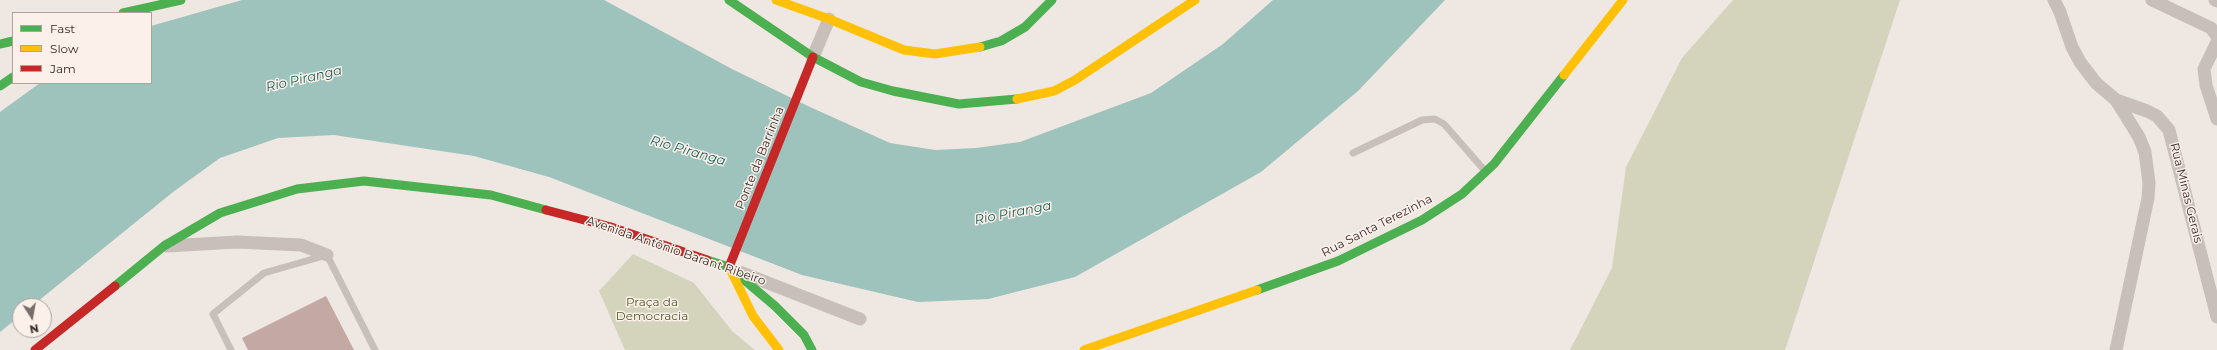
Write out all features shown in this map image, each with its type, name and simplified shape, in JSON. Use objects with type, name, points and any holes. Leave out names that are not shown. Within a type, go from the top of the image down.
[{"type":"street","points":[[128,12],[182,0]]},
{"type":"street","points":[[729,0],[813,57],[861,82],[893,91],[959,104],[1010,102],[1054,91],[1075,80],[1195,0]]},
{"type":"street","points":[[776,0],[829,19],[904,50],[935,54],[984,46],[1015,34],[1036,18],[1052,0]]},
{"type":"street","name":"Rua Santa Terezinha","points":[[1084,350],[1338,261],[1422,220],[1462,194],[1486,172],[1623,0]]},
{"type":"street","points":[[2054,0],[2060,12],[2072,47],[2080,62],[2096,83],[2116,100],[2139,137],[2145,152],[2149,183],[2148,198],[2116,350]]},
{"type":"street","points":[[2152,0],[2215,31]]},
{"type":"street","points":[[813,57],[829,19]]},
{"type":"street","points":[[0,44],[12,41]]},
{"type":"street","points":[[2217,42],[2204,69],[2206,85],[2217,119]]},
{"type":"street","name":"Ponte da Barrinha","points":[[730,263],[801,90],[813,57]]},
{"type":"street","points":[[0,86],[12,77]]},
{"type":"street","name":"Rua Minas Gerais","points":[[2116,100],[2158,116],[2170,130],[2217,317]]},
{"type":"street","name":"Avenida Antônio Barant Ribeiro","points":[[35,350],[164,246],[228,211],[297,189],[364,181],[491,196],[611,227],[730,263],[860,319]]},
{"type":"street","points":[[164,246],[237,242],[258,243],[301,246],[327,255]]},
{"type":"street","points":[[730,263],[753,316],[779,350]]},
{"type":"street","points":[[730,263],[804,335],[812,350]]},
{"type":"lane","points":[[1353,153],[1422,120],[1435,119],[1444,124],[1486,172]]},
{"type":"lane","points":[[232,350],[213,314],[264,273],[327,255],[375,350]]},
{"type":"green space","points":[[1733,0],[1900,0],[1785,350],[1570,350],[1612,268],[1626,167],[1682,58]]},
{"type":"green space","name":"Praça da Democracia","points":[[633,254],[694,283],[732,331],[755,350],[625,350],[599,291]]},
{"type":"water","name":"Rio Piranga","points":[[242,0],[604,0],[732,69],[810,107],[890,143],[935,150],[976,148],[1020,142],[1151,93],[1223,44],[1273,0],[1445,0],[1358,91],[1261,172],[1075,277],[988,299],[918,302],[802,275],[549,177],[474,156],[334,135],[278,138],[220,158],[173,192],[42,298],[12,298],[12,322],[0,332],[0,112],[39,84],[152,84],[152,26]]},
{"type":"building","points":[[326,296],[354,350],[248,350],[242,338]]},
{"type":"traffic: fast","points":[[127,12],[181,0]]},
{"type":"traffic: fast","points":[[729,0],[813,57],[861,82],[893,91],[959,104],[1017,99]]},
{"type":"traffic: fast","points":[[980,47],[1001,41],[1025,27],[1052,0]]},
{"type":"traffic: fast","points":[[0,44],[12,41]]},
{"type":"traffic: fast","points":[[1257,290],[1338,261],[1422,220],[1462,194],[1494,164],[1564,75]]},
{"type":"traffic: fast","points":[[0,86],[12,78]]},
{"type":"traffic: fast","points":[[115,286],[164,246],[220,213],[297,189],[364,181],[491,195],[546,210]]},
{"type":"traffic: fast","points":[[707,260],[729,267],[775,306],[804,335],[812,350]]},
{"type":"traffic: slow","points":[[776,0],[829,19],[904,50],[935,54],[980,47]]},
{"type":"traffic: slow","points":[[1017,99],[1054,91],[1075,80],[1195,0]]},
{"type":"traffic: slow","points":[[1564,75],[1623,0]]},
{"type":"traffic: slow","points":[[732,273],[753,316],[779,350]]},
{"type":"traffic: slow","points":[[1084,350],[1257,290]]},
{"type":"traffic: jam","points":[[729,267],[813,57]]},
{"type":"traffic: jam","points":[[546,210],[611,227],[707,260]]},
{"type":"traffic: jam","points":[[35,350],[115,286]]}]
